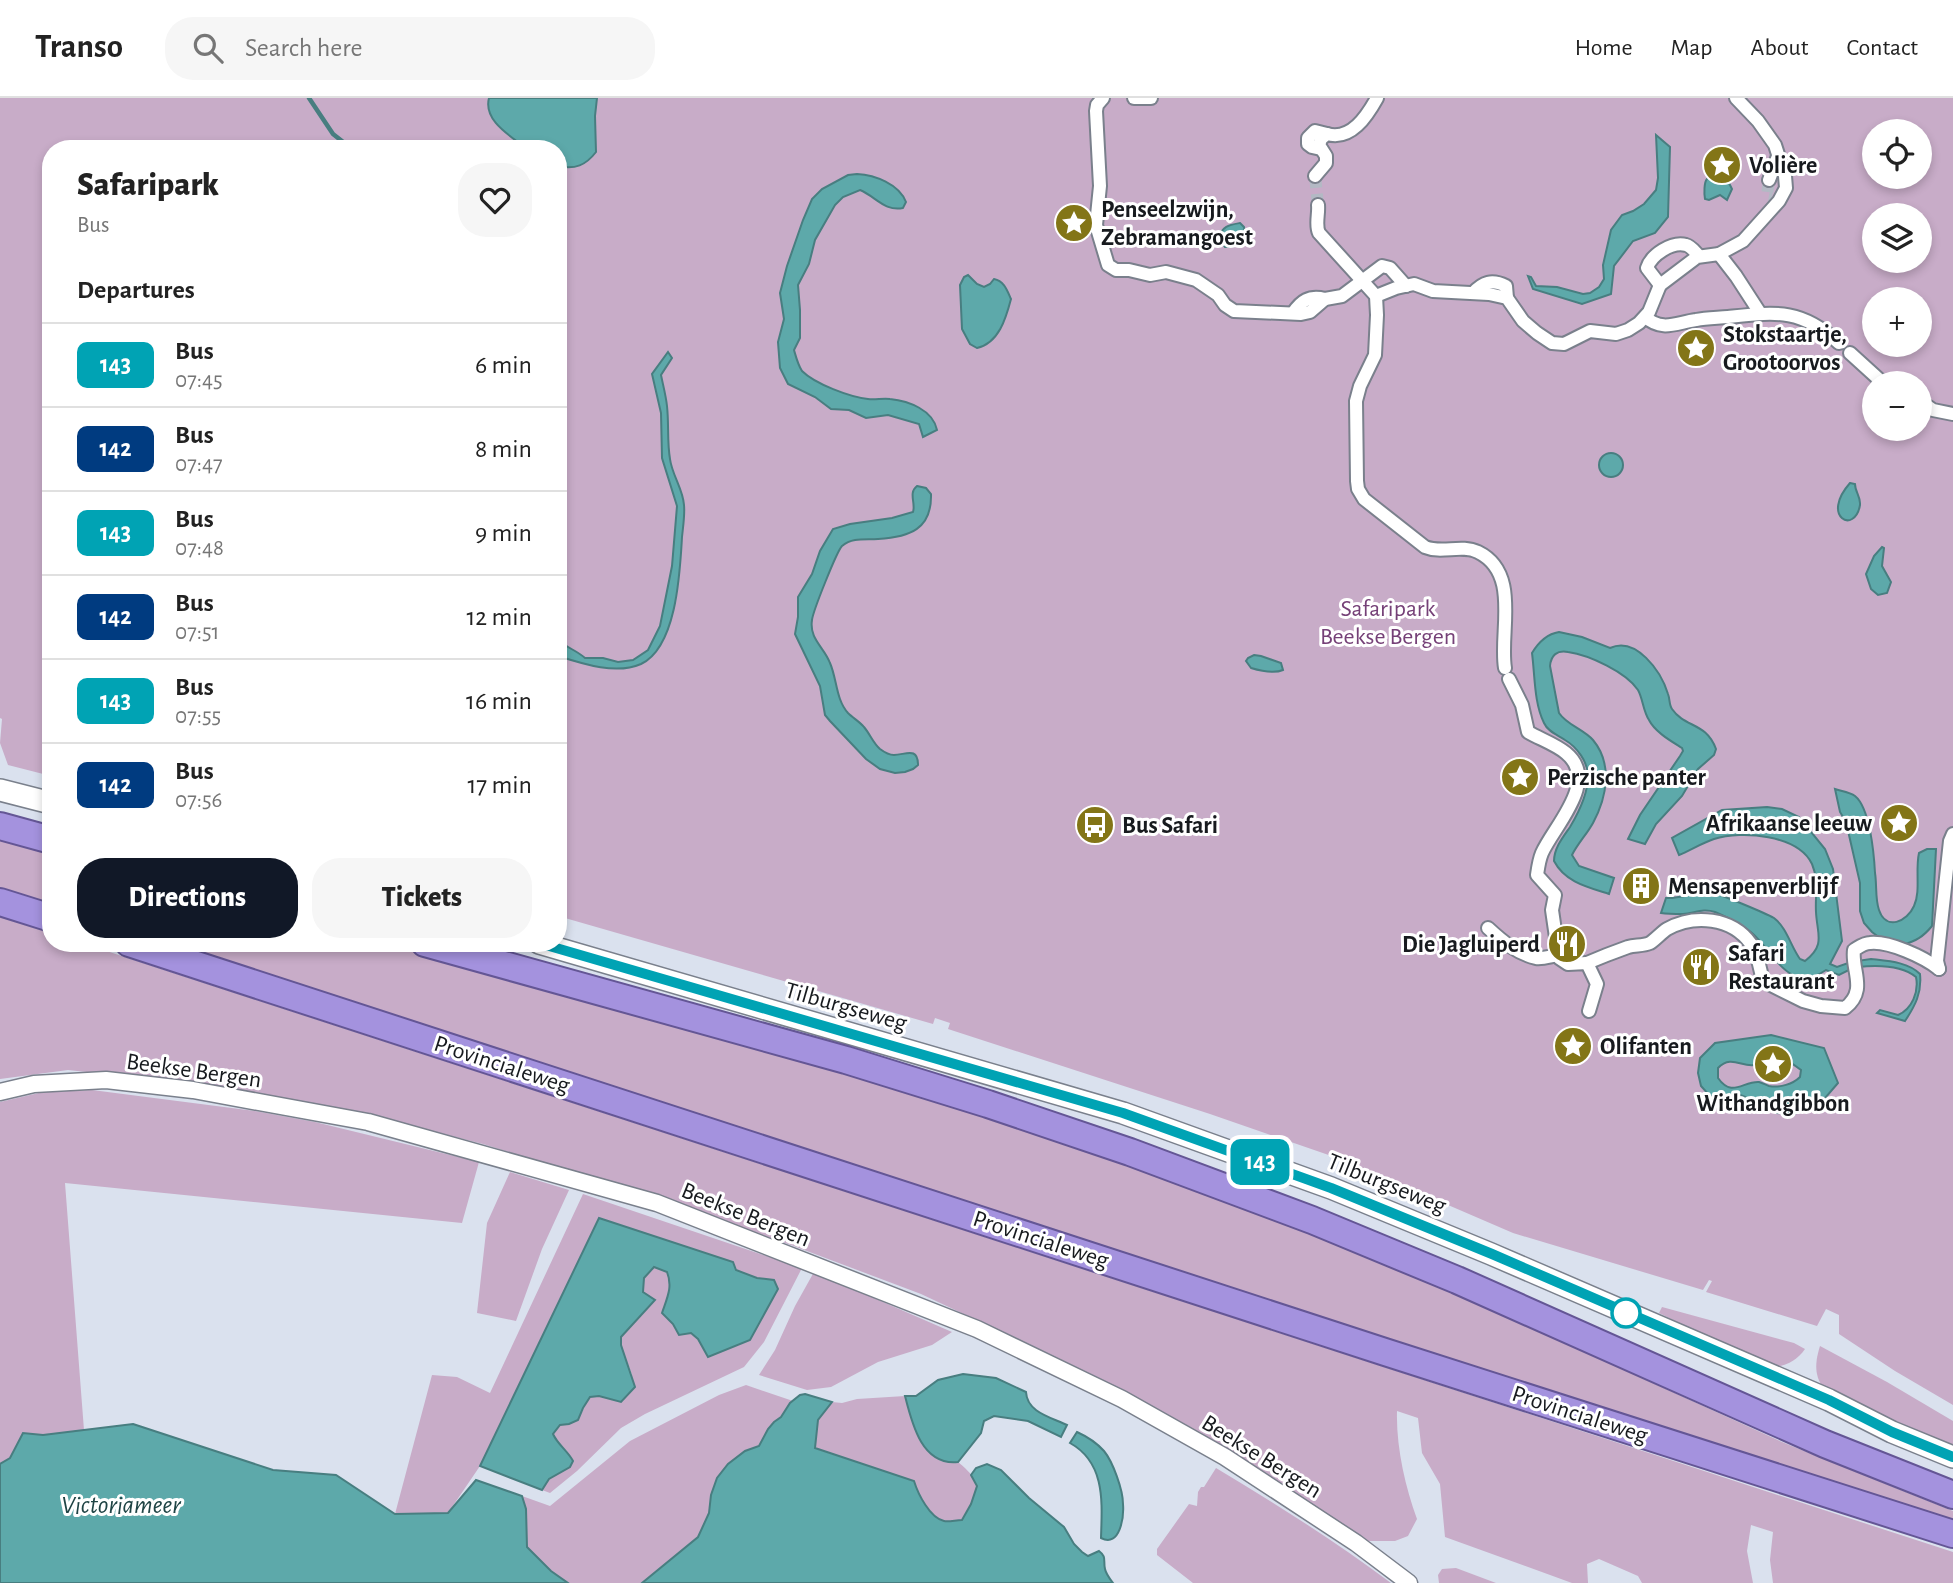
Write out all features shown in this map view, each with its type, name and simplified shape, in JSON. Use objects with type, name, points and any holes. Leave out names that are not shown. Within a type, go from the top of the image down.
[{"type":"highway","points":[[0,826],[42,838]]},
{"type":"highway","points":[[0,902],[42,915]]},
{"type":"highway","name":"Provincialeweg","points":[[157,952],[1953,1534]]},
{"type":"highway","points":[[457,952],[846,1060],[1130,1152],[1312,1220],[1457,1280],[1825,1444],[1953,1495]]},
{"type":"street","points":[[1103,98],[1096,111],[1100,171],[1096,225],[1108,265],[1116,270],[1150,275],[1175,273],[1196,280],[1219,295],[1225,305],[1234,311],[1301,314],[1310,312],[1325,299],[1342,296],[1382,266],[1390,268],[1406,286]]},
{"type":"street","points":[[1134,98],[1151,98]]},
{"type":"street","points":[[1315,176],[1326,163],[1326,156],[1319,145],[1321,139],[1328,134],[1343,135],[1349,131],[1369,113],[1377,98]]},
{"type":"street","points":[[1376,296],[1414,284],[1433,291],[1489,294],[1507,298],[1530,328],[1552,343],[1564,344],[1590,331],[1616,334],[1628,330],[1649,312],[1660,285],[1699,256],[1719,254],[1744,241],[1786,188],[1775,145],[1736,98]]},
{"type":"street","points":[[1769,180],[1778,156]]},
{"type":"street","points":[[1318,205],[1319,233],[1376,296],[1375,355],[1357,393],[1357,481],[1361,494],[1429,549],[1476,551],[1494,566],[1500,575],[1505,597],[1503,641],[1507,674],[1522,705],[1528,732],[1567,754],[1578,772],[1578,784],[1573,800],[1540,856],[1537,875],[1555,895],[1552,910],[1559,958],[1568,964],[1587,963],[1623,949],[1648,944],[1665,930],[1688,921],[1710,919],[1726,925],[1751,943],[1763,981],[1803,1001],[1845,1008],[1856,993],[1858,980],[1854,950],[1862,945],[1871,942],[1886,945],[1919,956],[1939,968],[1937,961],[1942,909],[1953,834]]},
{"type":"street","points":[[1660,285],[1647,268],[1656,254],[1678,244],[1685,244],[1693,248],[1699,256]]},
{"type":"street","points":[[1719,254],[1760,313]]},
{"type":"street","points":[[1645,317],[1657,326],[1671,326],[1698,319],[1760,313],[1784,314],[1816,324],[1839,343]]},
{"type":"street","points":[[1850,353],[1870,371]]},
{"type":"street","points":[[1932,409],[1953,414]]},
{"type":"street","points":[[0,790],[42,801]]},
{"type":"street","points":[[1488,928],[1506,945],[1520,952],[1538,958],[1558,955]]},
{"type":"street","name":"Tilburgseweg","points":[[567,951],[1123,1113],[1318,1183],[1492,1254],[1829,1400],[1892,1432],[1953,1457]]},
{"type":"street","points":[[1587,963],[1597,984],[1590,1011]]},
{"type":"street","name":"Beekse Bergen","points":[[0,1092],[34,1084],[106,1080],[193,1090],[368,1122],[657,1203],[977,1329],[1122,1399],[1225,1457],[1356,1543],[1409,1583]]},
{"type":"green space","name":"Safaripark Beekse Bergen","points":[[0,98],[1953,98],[1953,1405],[1839,1334],[1839,1315],[1826,1309],[1817,1326],[1706,1292],[1712,1281],[1709,1280],[1703,1290],[1513,1233],[1346,1161],[948,1029],[950,1023],[935,1018],[933,1024],[567,919],[567,140],[42,140],[42,774],[8,765],[0,743]]},
{"type":"green space","points":[[0,837],[42,849],[42,906],[0,893]]},
{"type":"green space","points":[[0,917],[42,930],[42,952],[110,952],[1953,1552],[1953,1583],[1773,1583],[1770,1560],[1773,1532],[1751,1525],[1747,1551],[1753,1583],[1642,1583],[1638,1576],[1599,1559],[1587,1564],[1588,1583],[1572,1583],[1445,1537],[1440,1484],[1422,1453],[1418,1418],[1397,1411],[1402,1466],[1417,1519],[1408,1536],[1395,1541],[1366,1541],[1235,1454],[1017,1339],[921,1294],[791,1245],[643,1194],[483,1144],[385,1119],[289,1099],[188,1083],[68,1070],[0,1079]]},
{"type":"green space","points":[[186,952],[418,952],[848,1072],[1112,1157],[1366,1255],[1782,1442],[1953,1511],[1953,1525]]},
{"type":"green space","points":[[92,1090],[255,1111],[315,1122],[479,1162],[462,1223],[65,1183],[84,1430],[43,1435],[23,1433],[10,1458],[0,1464],[0,1102],[43,1092]]},
{"type":"green space","points":[[510,1172],[569,1190],[542,1249],[516,1321],[477,1313],[487,1223]]},
{"type":"green space","points":[[583,1194],[802,1268],[764,1342],[744,1367],[621,1428],[550,1493],[542,1490],[549,1479],[570,1467],[567,1451],[557,1443],[553,1434],[560,1425],[577,1420],[590,1397],[599,1396],[621,1402],[632,1375],[621,1345],[621,1337],[655,1300],[643,1292],[644,1278],[654,1266],[667,1272],[668,1277],[668,1292],[662,1313],[679,1335],[691,1333],[703,1349],[774,1280],[757,1278],[736,1270],[732,1262],[599,1218],[480,1466],[448,1513],[395,1514],[432,1375],[457,1377],[490,1393]]},
{"type":"green space","points":[[814,1272],[952,1332],[932,1345],[878,1362],[831,1387],[807,1390],[759,1375],[775,1350]]},
{"type":"green space","points":[[1662,1307],[1794,1343],[1805,1349],[1790,1363],[1770,1368],[1659,1313]]},
{"type":"green space","points":[[1820,1346],[1953,1421],[1953,1447],[1829,1394],[1818,1378],[1817,1360]]},
{"type":"green space","points":[[746,1385],[793,1401],[768,1429],[759,1446],[745,1451],[728,1464],[717,1478],[709,1513],[698,1537],[642,1583],[568,1583],[551,1571],[527,1547],[526,1509],[522,1496],[550,1506],[630,1441],[719,1395]]},
{"type":"green space","points":[[905,1396],[915,1430],[927,1450],[946,1461],[958,1462],[975,1480],[975,1495],[962,1520],[939,1519],[921,1498],[913,1481],[815,1448],[818,1420],[832,1402]]},
{"type":"green space","points":[[1216,1468],[1305,1523],[1391,1583],[1193,1583],[1157,1555],[1157,1549],[1189,1504],[1197,1506],[1198,1492]]},
{"type":"green space","points":[[1456,1568],[1496,1583],[1439,1583],[1438,1575],[1442,1569]]},
{"type":"water","points":[[489,98],[597,98],[596,152],[580,165],[567,167],[567,140],[515,140],[494,121],[488,106]]},
{"type":"water","points":[[1656,135],[1670,147],[1668,217],[1655,233],[1633,241],[1614,266],[1611,294],[1582,304],[1533,289],[1528,276],[1536,286],[1557,287],[1583,294],[1599,287],[1604,279],[1603,265],[1611,230],[1622,215],[1644,204],[1656,190]]},
{"type":"water","points":[[848,175],[871,176],[892,185],[906,202],[903,208],[891,208],[860,190],[843,197],[835,205],[815,240],[809,264],[798,285],[800,338],[794,350],[802,371],[824,385],[861,398],[905,402],[925,412],[935,423],[937,430],[923,437],[919,424],[888,415],[866,418],[849,410],[831,409],[815,397],[788,384],[780,368],[778,342],[784,319],[780,293],[803,220],[812,199],[822,189]]},
{"type":"water","points":[[1714,175],[1729,177],[1731,180],[1729,183],[1732,189],[1727,200],[1720,195],[1705,199],[1706,181]]},
{"type":"water","points":[[1240,223],[1245,234],[1240,242],[1235,246],[1225,247],[1219,238],[1222,231],[1229,225]]},
{"type":"water","points":[[968,275],[984,287],[994,279],[997,280],[1005,286],[1011,299],[1004,322],[996,335],[991,341],[977,348],[970,344],[962,329],[960,285]]},
{"type":"water","points":[[668,352],[672,358],[661,375],[667,406],[670,459],[682,493],[684,509],[678,588],[669,625],[653,655],[641,664],[631,667],[600,667],[567,659],[567,646],[585,658],[603,658],[618,662],[633,660],[648,650],[660,626],[672,566],[677,506],[662,458],[661,413],[652,374]]},
{"type":"water","points":[[1611,453],[1622,460],[1623,465],[1616,476],[1611,477],[1600,470],[1599,465],[1606,454]]},
{"type":"water","points":[[1850,483],[1855,484],[1860,505],[1857,514],[1847,520],[1839,513],[1838,505]]},
{"type":"water","points":[[917,486],[926,488],[931,494],[928,516],[923,523],[917,529],[900,536],[855,540],[842,546],[812,620],[815,638],[830,663],[844,708],[883,751],[892,755],[916,755],[918,765],[905,772],[895,773],[880,769],[866,759],[825,715],[820,686],[795,634],[798,597],[833,529],[913,512],[913,492]]},
{"type":"water","points":[[1882,547],[1882,566],[1891,582],[1887,593],[1878,595],[1871,589],[1866,574],[1874,556]]},
{"type":"water","points":[[1559,632],[1582,637],[1610,648],[1620,646],[1638,651],[1660,675],[1672,709],[1707,734],[1716,749],[1714,755],[1698,769],[1682,796],[1656,824],[1645,844],[1628,839],[1640,815],[1683,751],[1682,748],[1655,728],[1645,713],[1638,690],[1625,677],[1606,665],[1577,654],[1561,652],[1553,656],[1550,666],[1559,713],[1593,740],[1603,759],[1605,770],[1606,781],[1598,813],[1572,855],[1579,866],[1614,878],[1609,894],[1570,879],[1554,861],[1557,847],[1582,802],[1588,776],[1581,755],[1548,729],[1538,707],[1532,653],[1543,640]]},
{"type":"water","points":[[1254,655],[1281,663],[1283,670],[1272,672],[1251,668],[1246,661]]},
{"type":"water","points":[[1835,789],[1855,796],[1864,810],[1872,843],[1878,906],[1886,920],[1896,922],[1911,912],[1917,894],[1919,853],[1936,849],[1932,926],[1915,940],[1902,945],[1898,941],[1880,938],[1864,923],[1860,911],[1860,883],[1846,822],[1840,812]]},
{"type":"water","points":[[1767,807],[1782,809],[1799,817],[1825,849],[1833,869],[1842,941],[1830,964],[1837,967],[1851,962],[1853,968],[1839,975],[1826,970],[1803,978],[1794,975],[1778,963],[1748,930],[1715,912],[1707,910],[1683,914],[1661,913],[1666,898],[1714,893],[1774,918],[1800,959],[1805,961],[1812,955],[1819,939],[1816,882],[1812,864],[1805,854],[1782,841],[1739,835],[1714,839],[1679,855],[1672,838],[1722,810]]},
{"type":"water","points":[[1857,961],[1891,961],[1920,974],[1917,999],[1905,1021],[1877,1013],[1880,1010],[1898,1015],[1907,1009],[1915,994],[1916,977],[1896,968],[1858,967]]},
{"type":"water","points":[[1771,1035],[1824,1048],[1838,1083],[1820,1104],[1794,1114],[1777,1113],[1738,1094],[1710,1096],[1701,1086],[1698,1073],[1700,1058],[1715,1043]],"holes":[[[1777,1050],[1783,1057],[1801,1070],[1800,1077],[1790,1083],[1769,1086],[1753,1082],[1733,1088],[1723,1084],[1718,1078],[1718,1068],[1723,1064],[1733,1062],[1753,1065],[1761,1063]]]},
{"type":"water","points":[[599,1218],[733,1262],[736,1270],[757,1278],[774,1280],[778,1289],[750,1340],[708,1357],[698,1339],[691,1333],[679,1335],[662,1313],[669,1292],[669,1277],[667,1272],[654,1267],[644,1278],[643,1292],[655,1300],[621,1337],[621,1345],[635,1387],[621,1402],[599,1396],[590,1397],[578,1420],[560,1425],[553,1434],[573,1461],[570,1467],[549,1479],[542,1490],[480,1466]]},
{"type":"water","points":[[963,1374],[996,1378],[1026,1392],[1027,1399],[1035,1409],[1067,1425],[1061,1437],[1028,1421],[994,1416],[984,1421],[981,1433],[958,1462],[936,1457],[927,1450],[915,1430],[905,1396],[916,1396],[938,1380]]},
{"type":"water","points":[[805,1394],[832,1402],[818,1420],[815,1448],[914,1481],[929,1510],[939,1519],[946,1521],[962,1520],[977,1486],[971,1475],[976,1468],[987,1464],[1001,1470],[1064,1527],[1082,1552],[1088,1556],[1099,1551],[1101,1553],[1113,1583],[642,1583],[698,1537],[709,1513],[717,1478],[728,1464],[745,1451],[759,1446],[768,1429],[781,1417],[790,1403]]},
{"type":"water","name":"Victoriameer","points":[[133,1424],[273,1470],[336,1475],[395,1514],[448,1513],[476,1480],[522,1496],[526,1509],[527,1547],[551,1571],[568,1583],[0,1583],[0,1464],[10,1458],[23,1433],[43,1435]]},
{"type":"water","points":[[1077,1432],[1104,1451],[1117,1476],[1123,1510],[1120,1530],[1113,1539],[1101,1538],[1099,1485],[1090,1461],[1070,1443]]},
{"type":"waterway","points":[[309,98],[333,134],[341,140]]},
{"type":"tunnel","points":[[1315,176],[1318,205]]},
{"type":"tunnel","points":[[1769,180],[1767,196],[1772,197]]},
{"type":"bus line","name":"143","points":[[567,951],[1123,1113],[1331,1188],[1492,1254],[1829,1400],[1892,1432],[1953,1457]]},
{"type":"place","name":"Volière","points":[[1722,165]]},
{"type":"place","name":"Penseelzwijn, Zebramangoest","points":[[1074,223]]},
{"type":"place","name":"Stokstaartje, Grootoorvos","points":[[1696,348]]},
{"type":"place","name":"Perzische panter","points":[[1520,777]]},
{"type":"place","name":"Afrikaanse leeuw","points":[[1899,823]]},
{"type":"place","name":"Bus Safari","points":[[1095,825]]},
{"type":"place","name":"Mensapenverblijf","points":[[1641,886]]},
{"type":"place","name":"Die Jagluiperd","points":[[1567,944]]},
{"type":"place","name":"Safari Restaurant","points":[[1701,967]]},
{"type":"place","name":"Olifanten","points":[[1573,1046]]},
{"type":"place","name":"Withandgibbon","points":[[1773,1064]]}]
